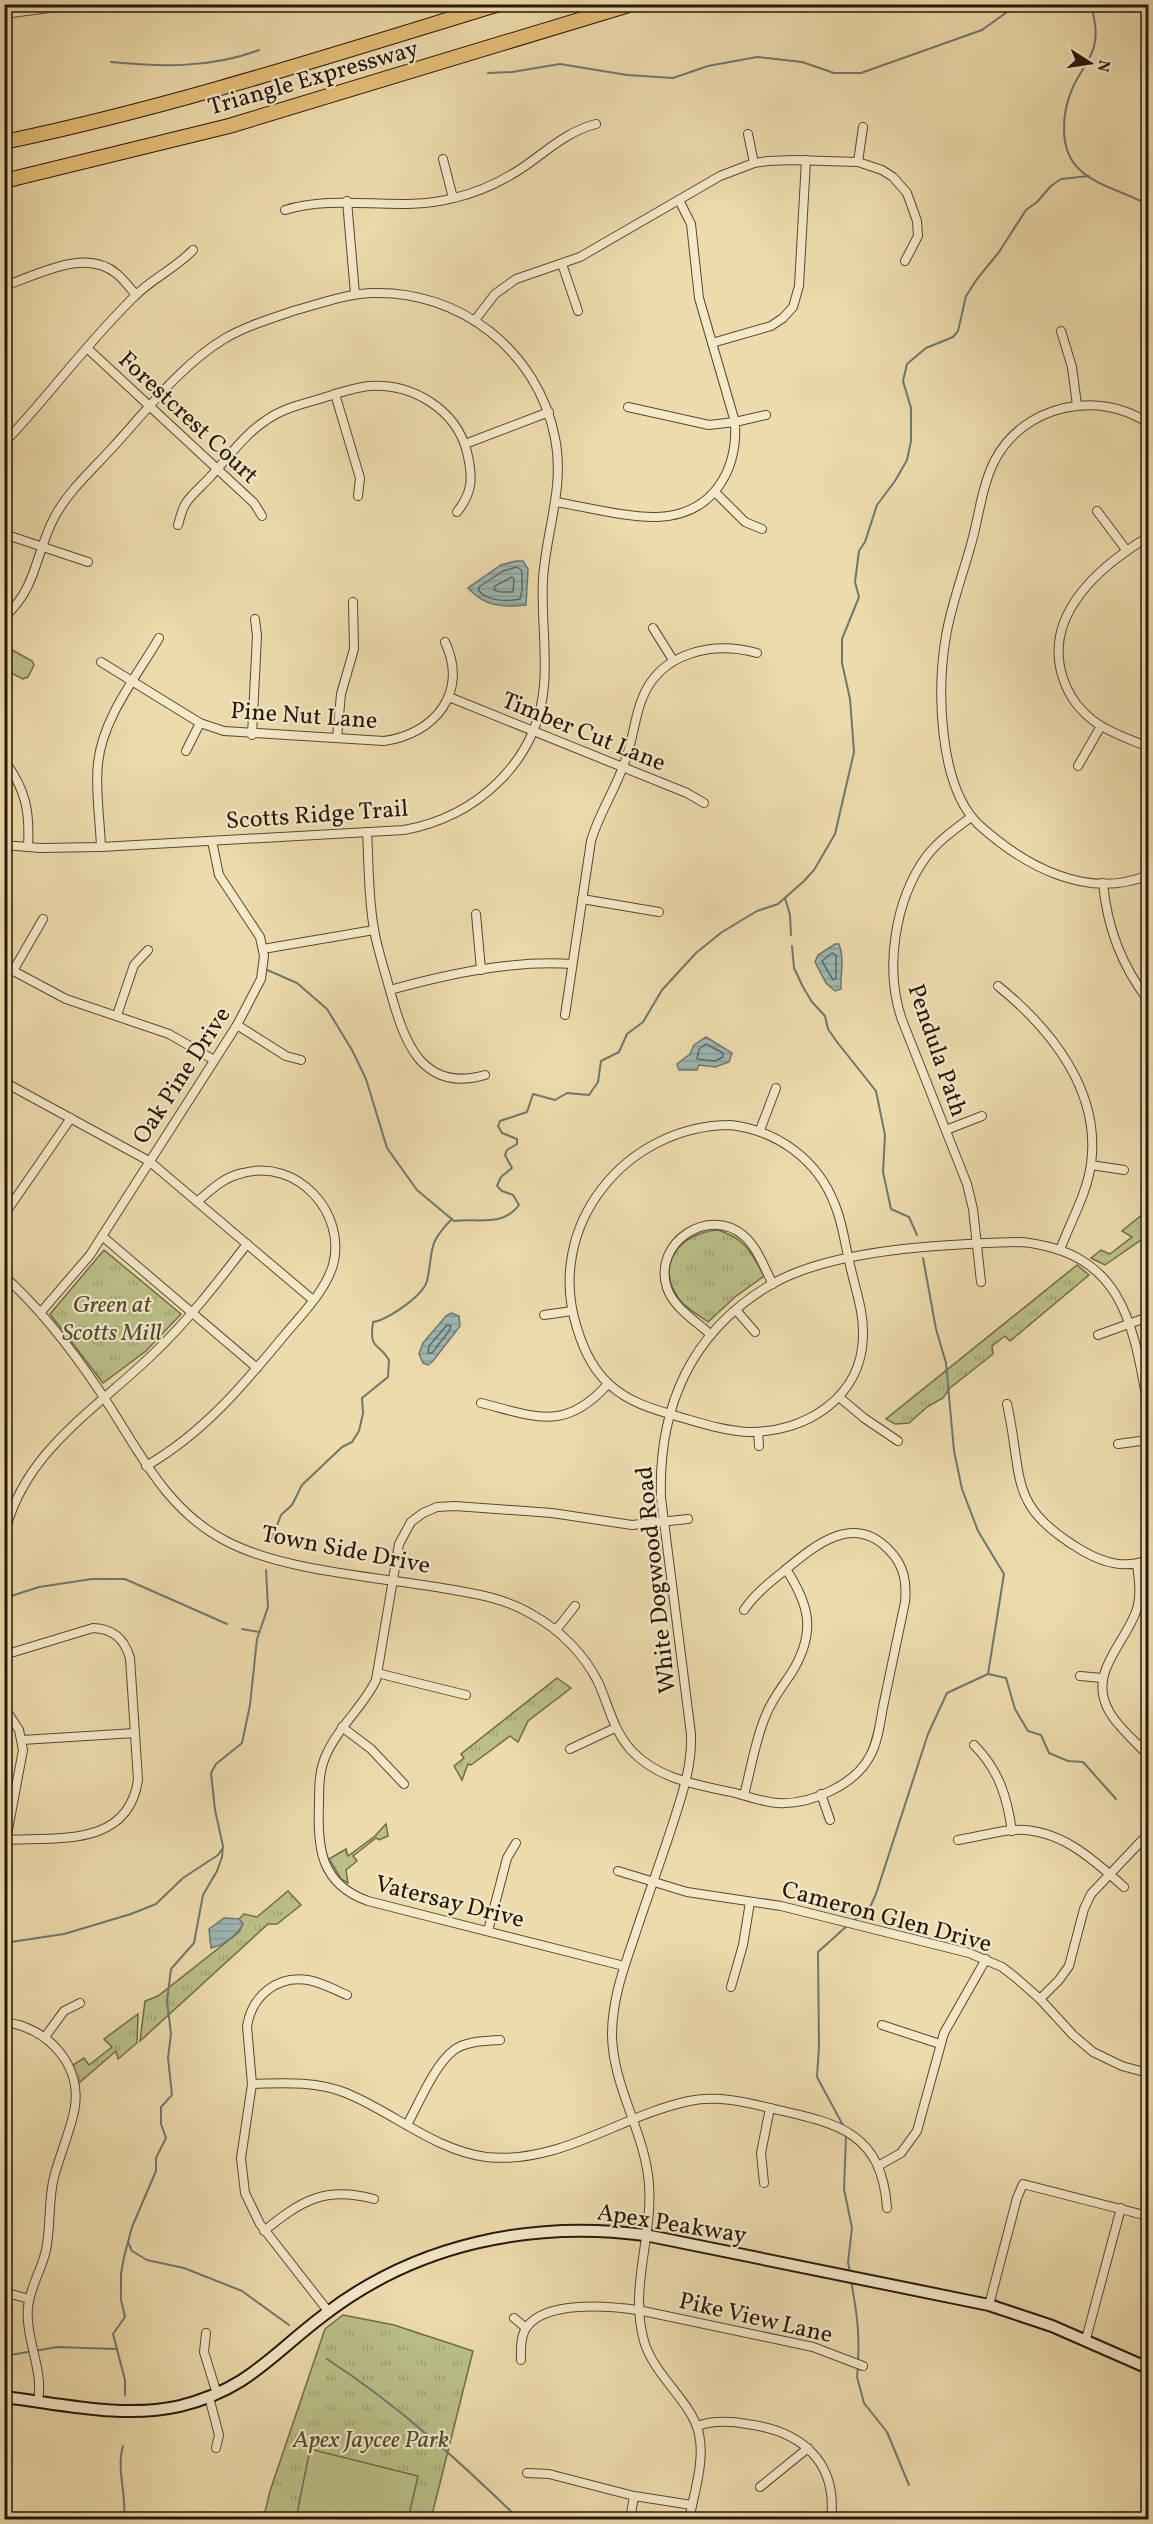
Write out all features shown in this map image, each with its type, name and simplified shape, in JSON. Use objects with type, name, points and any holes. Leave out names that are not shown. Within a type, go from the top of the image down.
[{"type":"highway","name":"Triangle Expressway","points":[[4,142],[229,86],[499,4]]},
{"type":"highway","name":"Triangle Expressway","points":[[4,181],[230,126],[632,4]]},
{"type":"main road","name":"Apex Peakway","points":[[4,2397],[114,2411],[147,2411],[181,2406],[213,2396],[250,2377],[328,2311],[403,2266],[443,2251],[487,2240],[564,2230],[615,2231],[645,2235],[989,2306],[1086,2339],[1149,2368]]},
{"type":"street","points":[[4,14],[80,4]]},
{"type":"street","points":[[285,210],[303,204],[347,201],[403,205],[433,203],[453,198],[500,181],[574,130],[596,124]]},
{"type":"street","points":[[858,162],[863,127]]},
{"type":"street","points":[[748,134],[754,163]]},
{"type":"street","points":[[444,159],[453,198]]},
{"type":"street","points":[[476,320],[491,299],[507,284],[591,252],[720,176],[754,163],[780,160],[858,162],[882,170],[893,177],[912,202],[917,221],[918,236],[905,261]]},
{"type":"street","points":[[712,343],[771,326],[793,307],[799,286],[806,160]]},
{"type":"street","points":[[556,502],[657,517],[682,513],[715,492],[732,464],[736,440],[735,422],[699,298],[691,224],[679,200]]},
{"type":"street","points":[[347,201],[355,294]]},
{"type":"street","points":[[4,443],[136,295],[181,263],[193,250]]},
{"type":"street","points":[[4,285],[70,264],[88,262],[111,270],[136,295]]},
{"type":"street","points":[[562,264],[578,310]]},
{"type":"street","name":"Scotts Ridge Trail","points":[[4,617],[24,596],[54,518],[72,492],[196,360],[225,338],[256,323],[355,294],[384,293],[415,297],[445,305],[476,320],[506,345],[542,393],[549,412],[558,456],[556,502],[543,581],[544,689],[533,731],[522,753],[503,778],[469,806],[442,820],[418,827],[101,847],[4,845]]},
{"type":"street","points":[[1061,331],[1072,367],[1077,405]]},
{"type":"street","name":"Forestcrest Court","points":[[87,348],[254,503],[262,516]]},
{"type":"street","points":[[178,525],[186,504],[249,434],[266,420],[285,409],[335,394],[378,386],[410,391],[426,399],[454,424],[465,444],[470,483],[468,498],[457,512]]},
{"type":"street","points":[[335,394],[360,478],[358,496]]},
{"type":"street","points":[[1149,423],[1121,410],[1077,405],[1051,411],[1030,423],[1011,438],[989,473],[975,532],[954,600],[943,657],[944,728],[955,784],[970,817],[1012,851],[1041,869],[1077,880],[1103,883],[1130,880],[1149,874]]},
{"type":"street","points":[[628,407],[701,424],[735,422],[766,415]]},
{"type":"street","points":[[465,444],[549,412]]},
{"type":"street","points":[[715,492],[745,522],[762,529]]},
{"type":"street","points":[[1097,511],[1127,551]]},
{"type":"street","points":[[4,534],[88,562]]},
{"type":"street","points":[[1149,537],[1127,551],[1087,586],[1075,600],[1064,621],[1059,640],[1060,670],[1068,691],[1080,708],[1101,726],[1149,747]]},
{"type":"street","points":[[337,738],[341,694],[354,649],[353,602]]},
{"type":"street","points":[[252,735],[257,636],[255,619]]},
{"type":"street","points":[[653,628],[673,660]]},
{"type":"street","points":[[101,847],[97,786],[101,749],[110,722],[159,638]]},
{"type":"street","name":"Pine Nut Lane","points":[[101,662],[200,723],[224,731],[252,735],[384,741],[407,736],[428,724],[449,697],[454,670],[453,660],[444,642]]},
{"type":"street","points":[[565,1015],[591,841],[596,823],[623,768],[641,700],[656,676],[673,660],[696,651],[724,648],[738,648],[758,653]]},
{"type":"street","name":"Timber Cut Lane","points":[[449,697],[687,793],[704,803]]},
{"type":"street","points":[[186,751],[200,723]]},
{"type":"street","points":[[1078,766],[1101,726]]},
{"type":"street","points":[[4,760],[16,777],[25,797],[29,817],[28,847]]},
{"type":"street","name":"Pendula Path","points":[[970,817],[934,848],[919,868],[906,899],[893,960],[898,1010],[969,1193],[981,1282]]},
{"type":"street","points":[[367,832],[374,930],[404,1038],[418,1058],[429,1067],[453,1079],[466,1080],[485,1075]]},
{"type":"street","name":"Oak Pine Drive","points":[[41,1312],[80,1269],[102,1236],[237,1025],[261,980],[263,949],[254,925],[228,891],[219,875],[212,841]]},
{"type":"street","points":[[1103,883],[1113,938],[1133,979],[1149,1000]]},
{"type":"street","points":[[582,899],[659,912]]},
{"type":"street","points":[[476,914],[481,970]]},
{"type":"street","points":[[13,971],[43,919]]},
{"type":"street","points":[[263,949],[374,930]]},
{"type":"street","points":[[117,1015],[134,964],[148,950]]},
{"type":"street","points":[[390,990],[446,975],[481,970],[540,964],[572,964]]},
{"type":"street","points":[[4,966],[51,993],[169,1034],[214,1060]]},
{"type":"street","points":[[998,986],[1024,1007],[1042,1027],[1074,1075],[1084,1096],[1089,1117],[1092,1143],[1091,1165],[1060,1250]]},
{"type":"street","points":[[237,1025],[286,1056],[300,1060]]},
{"type":"street","points":[[4,1082],[149,1161],[314,1300]]},
{"type":"street","points":[[760,1130],[776,1089]]},
{"type":"street","points":[[946,1130],[982,1116]]},
{"type":"street","points":[[4,1215],[71,1118]]},
{"type":"street","points":[[720,1125],[760,1130],[792,1148],[821,1178],[836,1206],[848,1259],[861,1315],[863,1335],[858,1366],[851,1381],[839,1397],[814,1417],[804,1422],[759,1432],[726,1430],[636,1403],[608,1384],[586,1351],[572,1311],[570,1267],[576,1237],[593,1199],[613,1174],[645,1151],[688,1131],[720,1125]]},
{"type":"street","points":[[1091,1165],[1124,1170]]},
{"type":"street","points":[[146,1466],[186,1440],[210,1419],[257,1368],[314,1300],[330,1273],[336,1243],[327,1212],[311,1190],[296,1180],[278,1173],[251,1171],[219,1183],[198,1201]]},
{"type":"street","points":[[711,1335],[680,1308],[667,1288],[665,1273],[667,1258],[681,1237],[692,1229],[706,1225],[731,1228],[750,1243],[773,1284]]},
{"type":"street","points":[[102,1236],[257,1368]]},
{"type":"street","name":"White Dogwood Road","points":[[697,2426],[659,2374],[644,2342],[638,2310],[645,2235],[650,2209],[649,2180],[618,2077],[612,2038],[613,2012],[624,1966],[686,1782],[691,1759],[691,1734],[660,1471],[669,1414],[684,1376],[711,1335],[736,1310],[773,1284],[805,1271],[887,1251],[1022,1242],[1060,1250],[1086,1263],[1104,1278],[1120,1300],[1130,1323],[1149,1407]]},
{"type":"street","points":[[4,1536],[17,1498],[34,1467],[69,1428],[150,1358],[193,1314],[247,1244]]},
{"type":"street","name":"Town Side Drive","points":[[4,1276],[41,1312],[104,1396],[146,1466],[168,1496],[190,1516],[234,1545],[260,1555],[493,1598],[527,1611],[556,1630],[576,1650],[591,1671],[615,1728],[640,1759],[663,1774],[686,1782],[780,1803],[821,1794],[845,1782],[861,1769],[875,1745],[905,1602],[906,1585],[902,1569],[895,1556],[884,1545],[867,1536],[845,1534],[824,1540],[754,1596],[744,1610]]},
{"type":"street","points":[[736,1310],[755,1332]]},
{"type":"street","points":[[544,1315],[572,1311]]},
{"type":"street","points":[[1098,1335],[1149,1317]]},
{"type":"street","points":[[481,1403],[536,1416],[557,1417],[574,1412],[587,1404],[608,1384]]},
{"type":"street","points":[[839,1397],[864,1418],[898,1441]]},
{"type":"street","points":[[1008,1404],[1022,1490],[1039,1519],[1058,1536],[1095,1558],[1117,1564],[1137,1564],[1149,1560]]},
{"type":"street","points":[[759,1432],[759,1446]]},
{"type":"street","points":[[1118,1444],[1149,1440]]},
{"type":"street","name":"Vatersay Drive","points":[[624,1966],[358,1897],[344,1889],[327,1868],[319,1847],[319,1779],[326,1754],[342,1728],[366,1698],[377,1673],[399,1544],[406,1529],[423,1513],[437,1507],[456,1506],[534,1512],[632,1525],[688,1519]]},
{"type":"street","points":[[1137,1564],[1140,1592],[1136,1613],[1104,1669],[1102,1693],[1109,1712],[1149,1756]]},
{"type":"street","points":[[744,1796],[762,1724],[771,1704],[800,1659],[807,1634],[806,1604],[786,1569]]},
{"type":"street","points":[[556,1630],[575,1606]]},
{"type":"street","points":[[4,1655],[93,1628],[105,1629],[117,1634],[125,1644],[130,1658],[137,1787],[131,1804],[120,1819],[108,1828],[90,1835],[5,1840],[22,1759],[22,1740],[19,1730],[4,1707]]},
{"type":"street","points":[[377,1673],[466,1695]]},
{"type":"street","points":[[1080,1676],[1102,1678]]},
{"type":"street","points":[[342,1728],[371,1749],[404,1784]]},
{"type":"street","points":[[570,1749],[615,1728]]},
{"type":"street","points":[[22,1740],[135,1733]]},
{"type":"street","points":[[1140,1746],[1149,1739]]},
{"type":"street","points":[[974,1745],[996,1772],[1006,1799],[1012,1830]]},
{"type":"street","points":[[821,1794],[830,1820]]},
{"type":"street","points":[[958,1840],[1012,1830],[1037,1832],[1065,1841],[1084,1852],[1124,1887]]},
{"type":"street","points":[[1040,1999],[1069,1966],[1087,1902],[1097,1886],[1149,1834]]},
{"type":"street","points":[[488,1931],[507,1858],[516,1843]]},
{"type":"street","name":"Cameron Glen Drive","points":[[618,1871],[687,1892],[813,1913],[986,1959],[1009,1972],[1040,1999],[1065,2028],[1093,2052],[1122,2066],[1149,2073]]},
{"type":"street","points":[[731,1987],[743,1945],[750,1902]]},
{"type":"street","points":[[878,2166],[901,2153],[917,2131],[940,2044],[949,2023],[986,1959]]},
{"type":"street","points":[[328,2311],[264,2231],[249,2205],[243,2186],[241,2169],[252,2084],[247,2025],[253,2007],[264,1993],[278,1984],[300,1980],[316,1982],[347,1995]]},
{"type":"street","points":[[45,2037],[64,2011],[80,2003]]},
{"type":"street","points":[[4,2022],[26,2026],[45,2037],[59,2051],[73,2078],[75,2102],[54,2180],[46,2252],[29,2299],[29,2334],[39,2383],[38,2401]]},
{"type":"street","points":[[882,2025],[940,2044]]},
{"type":"street","points":[[407,2125],[439,2067],[454,2050],[471,2044],[500,2040]]},
{"type":"street","points":[[252,2084],[295,2083],[326,2087],[347,2093],[462,2152],[485,2157],[519,2157],[557,2151],[632,2119],[674,2105],[701,2099],[728,2099],[821,2120],[841,2128],[861,2143],[878,2166],[885,2186],[886,2208]]},
{"type":"street","points":[[764,2183],[761,2153],[770,2108]]},
{"type":"street","points":[[989,2306],[1017,2198],[1023,2184],[1149,2216]]},
{"type":"street","points":[[264,2231],[291,2210],[315,2197],[343,2193],[374,2199]]},
{"type":"street","points":[[1086,2339],[1121,2208]]},
{"type":"street","points":[[4,2292],[29,2299]]},
{"type":"street","name":"Pike View Lane","points":[[526,2328],[545,2315],[570,2308],[608,2306],[638,2310],[813,2347],[863,2366]]},
{"type":"street","points":[[514,2318],[526,2328],[521,2342],[521,2360]]},
{"type":"street","points":[[206,2333],[204,2352],[219,2435],[216,2448]]},
{"type":"street","points":[[689,2520],[700,2460],[697,2426],[720,2421],[771,2428],[784,2432],[808,2448],[828,2481],[831,2495],[831,2520]]},
{"type":"street","points":[[760,2487],[808,2448]]},
{"type":"street","points":[[527,2473],[549,2474],[634,2496],[692,2505]]},
{"type":"street","points":[[630,2520],[634,2496]]},
{"type":"green space","points":[[5,646],[32,661],[34,665],[28,677],[23,679],[5,670]]},
{"type":"green space","points":[[1148,1210],[1148,1235],[1105,1265],[1091,1258],[1101,1250],[1110,1254],[1132,1237],[1122,1231]]},
{"type":"green space","points":[[718,1230],[747,1247],[764,1276],[735,1297],[708,1322],[679,1299],[669,1274],[670,1263],[675,1252],[692,1237]]},
{"type":"green space","name":"Green at Scotts Mill","points":[[104,1250],[181,1314],[146,1351],[103,1383],[50,1314]]},
{"type":"green space","points":[[1077,1265],[1089,1275],[1010,1341],[1005,1336],[992,1346],[993,1354],[950,1388],[943,1398],[927,1407],[909,1423],[895,1424],[886,1419]]},
{"type":"green space","points":[[557,1678],[571,1688],[528,1721],[518,1742],[510,1736],[471,1765],[468,1764],[462,1780],[454,1766],[464,1758],[461,1754]]},
{"type":"green space","points":[[386,1824],[388,1836],[379,1840],[376,1838],[353,1856],[357,1861],[346,1870],[348,1883],[341,1879],[329,1859],[346,1849],[348,1856],[375,1836]]},
{"type":"green space","points":[[288,1891],[301,1905],[277,1924],[268,1924],[140,2041],[145,2001],[158,1996],[239,1932],[243,1924],[239,1919],[244,1914],[257,1917]]},
{"type":"green space","points":[[138,2014],[137,2043],[118,2059],[116,2051],[79,2083],[73,2065],[84,2058],[89,2065],[112,2047],[104,2039]]},
{"type":"green space","name":"Apex Jaycee Park","points":[[343,2315],[394,2325],[473,2351],[431,2519],[263,2520],[270,2491],[325,2329]]},
{"type":"green space","points":[[310,2449],[418,2476],[408,2519],[296,2519]]},
{"type":"water","points":[[523,561],[528,569],[526,605],[509,606],[487,602],[468,588],[501,565]]},
{"type":"water","points":[[835,944],[839,944],[842,961],[841,989],[835,991],[826,983],[815,962],[818,955]]},
{"type":"water","points":[[706,1037],[732,1053],[729,1062],[715,1067],[699,1065],[697,1070],[679,1070],[677,1064],[690,1054],[694,1045]]},
{"type":"water","points":[[451,1313],[459,1316],[460,1326],[433,1361],[428,1365],[423,1363],[419,1354],[423,1343]]},
{"type":"water","points":[[224,1918],[239,1919],[243,1924],[230,1939],[211,1948],[209,1929]]},
{"type":"waterway","points":[[488,73],[512,72],[560,64],[627,75],[673,78],[708,66],[757,57],[802,62],[834,73],[861,73],[982,30],[1018,4]]},
{"type":"waterway","points":[[1091,4],[1096,36],[1090,56],[1073,87],[1066,107],[1065,141],[1072,161],[1086,175],[1148,205]]},
{"type":"waterway","points":[[111,62],[186,65],[223,60],[259,50]]},
{"type":"waterway","points":[[265,969],[297,983],[327,1009],[352,1050],[366,1079],[387,1148],[417,1190],[454,1221],[498,1219],[513,1212],[519,1205],[513,1195],[502,1191],[497,1186],[501,1177],[512,1168],[505,1155],[507,1150],[517,1144],[517,1139],[502,1133],[498,1126],[500,1121],[527,1112],[533,1094],[555,1100],[567,1093],[589,1095],[598,1082],[601,1061],[619,1052],[627,1034],[643,1022],[662,990],[696,953],[722,932],[757,911],[778,904],[814,870],[835,834],[854,752],[850,699],[842,663],[842,639],[859,597],[855,582],[859,551],[865,542],[877,505],[907,460],[911,441],[911,408],[903,381],[907,364],[926,348],[953,337],[958,331],[966,296],[999,252],[1026,210],[1061,179],[1089,176]]},
{"type":"waterway","points":[[785,898],[790,915],[791,935]]},
{"type":"waterway","points":[[792,946],[794,968],[803,987],[812,1002],[825,1016],[828,1029],[837,1042],[876,1091],[885,1135],[883,1172],[891,1209],[909,1217],[917,1235]]},
{"type":"waterway","points":[[270,1544],[281,1515],[292,1505],[302,1485],[342,1447],[352,1442],[359,1431],[363,1413],[362,1398],[388,1377],[389,1360],[373,1342],[373,1322],[387,1317],[404,1306],[424,1287],[432,1248],[438,1235],[452,1219]]},
{"type":"waterway","points":[[923,1258],[936,1329],[946,1363],[954,1451],[962,1489],[978,1531],[1004,1574],[988,1674]]},
{"type":"waterway","points":[[125,2395],[125,2380],[113,2334],[125,2317],[121,2300],[121,2274],[132,2227],[156,2171],[156,2158],[166,2138],[161,2124],[161,2107],[172,2095],[168,2058],[171,2034],[167,2001],[171,1969],[194,1943],[203,1895],[222,1857],[223,1846],[215,1810],[211,1773],[216,1764],[242,1743],[250,1705],[257,1639],[268,1607],[266,1570]]},
{"type":"waterway","points":[[8,1597],[39,1587],[92,1579],[125,1579],[227,1624]]},
{"type":"waterway","points":[[242,1629],[259,1632]]},
{"type":"waterway","points":[[853,1921],[870,1907],[876,1894],[928,1734],[947,1693],[988,1674],[1006,1678],[1015,1709],[1028,1731],[1041,1735],[1049,1753],[1068,1761],[1083,1762],[1116,1799]]},
{"type":"waterway","points":[[4,1943],[64,1934],[156,1904],[183,1878],[218,1855],[222,1849]]},
{"type":"waterway","points":[[845,2129],[817,2077],[818,1952],[848,1925]]},
{"type":"waterway","points":[[846,2135],[844,2189],[852,2228],[848,2262],[850,2272]]},
{"type":"waterway","points":[[128,2242],[132,2251],[147,2260],[184,2268],[242,2291],[289,2325]]},
{"type":"waterway","points":[[851,2280],[858,2330],[858,2360]]},
{"type":"waterway","points":[[4,2356],[57,2347],[115,2349]]},
{"type":"waterway","points":[[327,2359],[379,2395],[427,2435],[520,2520]]},
{"type":"waterway","points":[[858,2366],[857,2377],[864,2403],[887,2432],[909,2485]]},
{"type":"waterway","points":[[123,2446],[121,2473],[124,2520]]}]
